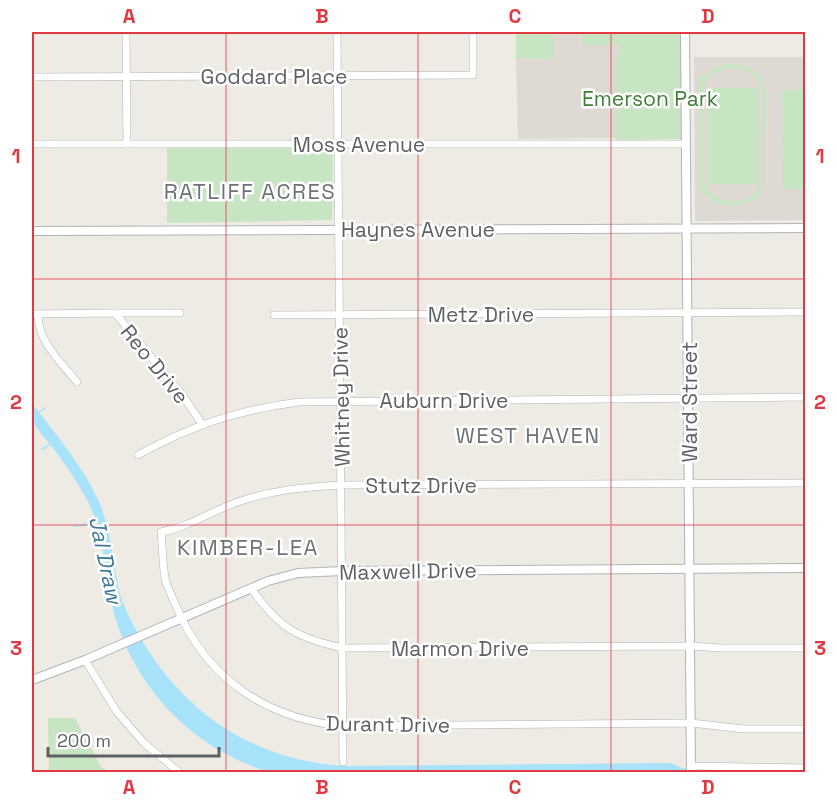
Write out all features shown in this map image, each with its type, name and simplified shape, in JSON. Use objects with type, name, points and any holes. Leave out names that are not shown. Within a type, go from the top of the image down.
[{"type":"street","points":[[126,32],[127,144]]},
{"type":"street","name":"Whitney Drive","points":[[338,32],[343,762]]},
{"type":"street","name":"Goddard Place","points":[[32,76],[473,75],[473,32]]},
{"type":"street","name":"Ward Street","points":[[686,32],[691,769]]},
{"type":"street","name":"Moss Avenue","points":[[32,144],[686,144]]},
{"type":"street","name":"Haynes Avenue","points":[[32,231],[806,228]]},
{"type":"street","name":"Metz Drive","points":[[274,315],[806,312]]},
{"type":"street","points":[[115,313],[180,313]]},
{"type":"street","name":"Reo Drive","points":[[35,314],[115,313],[183,396],[202,424]]},
{"type":"street","points":[[35,314],[42,338],[77,382]]},
{"type":"street","name":"Auburn Drive","points":[[138,455],[170,437],[221,417],[272,405],[299,402],[806,397]]},
{"type":"street","name":"Stutz Drive","points":[[161,532],[187,525],[257,495],[296,488],[806,483]]},
{"type":"street","name":"Durant Drive","points":[[161,532],[166,582],[193,640],[213,666],[246,694],[292,717],[343,726],[691,723],[744,729],[806,729]]},
{"type":"street","name":"Maxwell Drive","points":[[32,680],[86,660],[268,581],[298,573],[806,568]]},
{"type":"street","name":"Marmon Drive","points":[[251,588],[267,610],[290,630],[315,642],[343,648],[691,646],[806,648]]},
{"type":"street","points":[[86,660],[117,712],[144,743],[179,772]]},
{"type":"street","points":[[691,769],[806,768]]},
{"type":"shaded area","points":[[553,32],[581,32],[582,45],[620,44],[620,54],[615,60],[615,138],[518,139],[516,58],[551,59]]},
{"type":"shaded area","points":[[694,57],[805,57],[805,220],[695,221]]},
{"type":"green space","name":"Emerson Park","points":[[516,32],[553,32],[553,57],[551,59],[516,58]]},
{"type":"green space","name":"Emerson Park","points":[[581,32],[685,32],[686,144],[679,139],[615,140],[615,59],[620,54],[620,45],[582,45]]},
{"type":"green space","points":[[730,64],[747,67],[760,76],[765,87],[764,187],[756,198],[743,204],[730,205],[716,202],[700,191],[699,76],[705,76],[717,67]],"holes":[[[725,69],[752,74],[762,89],[761,185],[748,198],[739,201],[720,199],[713,195],[704,179],[704,86],[709,76]]]},
{"type":"green space","points":[[707,88],[758,88],[758,184],[708,184]]},
{"type":"green space","points":[[782,90],[805,90],[805,189],[783,189]]},
{"type":"green space","points":[[167,148],[330,149],[333,151],[332,220],[167,223]]},
{"type":"green space","points":[[48,718],[75,718],[101,767],[111,772],[49,772]]},
{"type":"water","name":"Jal Draw","points":[[32,403],[78,464],[100,504],[108,530],[121,598],[139,635],[159,667],[183,694],[210,718],[240,737],[272,752],[308,761],[347,766],[671,763],[682,768],[699,770],[805,769],[805,772],[269,772],[240,761],[213,747],[189,729],[148,685],[132,659],[120,632],[111,602],[101,540],[94,516],[72,475],[35,424],[32,417]]},
{"type":"waterway","points":[[38,413],[45,408]]},
{"type":"waterway","points":[[42,449],[51,444]]},
{"type":"waterway","name":"Jal Draw","points":[[74,526],[96,520]]},
{"type":"district","name":"RATLIFF ACRES","points":[[250,191]]},
{"type":"district","name":"WEST HAVEN","points":[[528,435]]},
{"type":"district","name":"KIMBER-LEA","points":[[248,547]]}]
